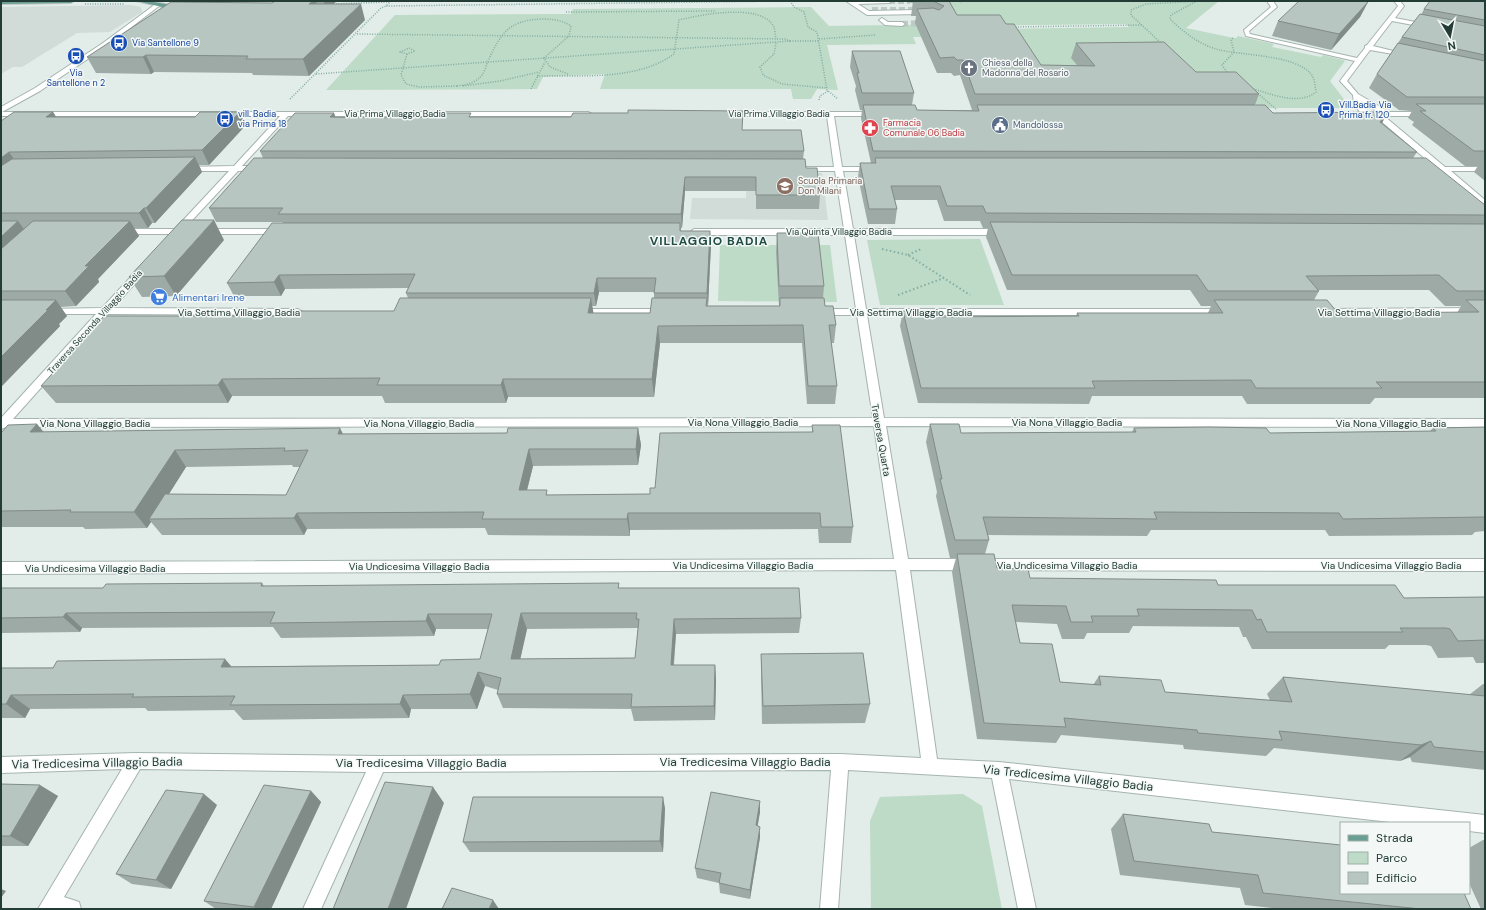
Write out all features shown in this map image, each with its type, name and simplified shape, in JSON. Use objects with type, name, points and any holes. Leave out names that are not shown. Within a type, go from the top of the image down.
[{"type":"main road","points":[[1,2],[71,1]]},
{"type":"main road","points":[[139,1],[180,6],[229,1]]},
{"type":"main road","points":[[194,4],[201,1]]},
{"type":"street","points":[[1270,1],[1274,6],[1246,32],[1248,35],[1357,60]]},
{"type":"street","points":[[1387,114],[1356,95],[1342,81],[1367,47],[1401,6],[1397,1]]},
{"type":"street","points":[[135,25],[155,3]]},
{"type":"street","points":[[861,7],[890,3]]},
{"type":"street","points":[[861,7],[917,5],[912,20],[875,20]]},
{"type":"street","points":[[162,12],[180,6]]},
{"type":"street","points":[[861,7],[861,15],[863,19],[868,20]]},
{"type":"street","points":[[1,110],[21,100],[135,25],[155,15]]},
{"type":"street","points":[[1390,18],[1438,28]]},
{"type":"street","points":[[882,20],[887,24],[902,24]]},
{"type":"street","points":[[1367,47],[1415,58]]},
{"type":"street","points":[[1356,95],[1358,104],[1366,114]]},
{"type":"street","name":"Via Prima Villaggio Badia","points":[[1,114],[600,114]]},
{"type":"street","points":[[167,243],[234,168],[286,114]]},
{"type":"street","name":"Via Prima Villaggio Badia","points":[[720,114],[889,114]]},
{"type":"street","name":"Traversa Quarta","points":[[830,114],[860,312],[902,564],[930,766]]},
{"type":"street","points":[[1354,114],[1435,114]]},
{"type":"street","points":[[1377,114],[1441,169],[1485,204]]},
{"type":"street","points":[[178,169],[266,168]]},
{"type":"street","points":[[791,169],[886,169]]},
{"type":"street","points":[[1418,169],[1485,169]]},
{"type":"street","points":[[113,232],[289,232]]},
{"type":"street","name":"Via Quinta Villaggio Badia","points":[[688,232],[1015,232]]},
{"type":"street","name":"Traversa Seconda Villaggio Badia","points":[[2,424],[151,260]]},
{"type":"street","name":"Via Settima Villaggio Badia","points":[[41,312],[311,312]]},
{"type":"street","points":[[566,312],[677,312]]},
{"type":"street","name":"Via Settima Villaggio Badia","points":[[804,312],[1237,312]]},
{"type":"street","name":"Via Settima Villaggio Badia","points":[[1309,312],[1485,312]]},
{"type":"street","name":"Via Nona Villaggio Badia","points":[[2,424],[878,422],[1485,423]]},
{"type":"street","name":"Via Undicesima Villaggio Badia","points":[[1,568],[902,564],[1485,565]]},
{"type":"street","points":[[72,909],[50,906],[136,761]]},
{"type":"street","name":"Via Tredicesima Villaggio Badia","points":[[1,765],[136,761],[378,764],[840,762],[999,770],[1467,822]]},
{"type":"street","points":[[829,909],[840,762]]},
{"type":"street","points":[[312,909],[378,764]]},
{"type":"street","points":[[999,770],[1027,909]]},
{"type":"street","name":"Via Tredicesima Villaggio Badia","points":[[1470,822],[1485,824]]},
{"type":"path","points":[[324,4],[394,1]]},
{"type":"path","points":[[386,6],[590,2],[785,1]]},
{"type":"path","points":[[790,1],[794,7],[804,12],[807,26],[817,32],[828,91]]},
{"type":"path","points":[[1166,48],[1131,15],[1132,10],[1146,4],[1202,1]]},
{"type":"path","points":[[287,102],[381,8],[390,2]]},
{"type":"path","points":[[1195,2],[1171,15],[1170,19],[1203,44],[1233,53],[1281,60],[1299,66],[1310,74],[1316,92],[1306,97],[1283,97],[1249,88],[1263,96],[1277,110]]},
{"type":"path","points":[[80,5],[129,4]]},
{"type":"path","points":[[536,78],[574,74],[629,72],[649,68],[668,60],[674,54],[675,38],[679,20],[700,14],[731,11]]},
{"type":"path","points":[[566,12],[751,12],[767,19],[775,28],[776,39]]},
{"type":"path","points":[[457,86],[478,79],[483,74],[487,62],[501,36],[507,27],[516,23],[543,19],[558,20],[568,24],[572,29],[568,36],[544,58]]},
{"type":"path","points":[[1011,27],[1142,25]]},
{"type":"path","points":[[356,34],[776,39],[790,41]]},
{"type":"path","points":[[316,74],[837,39],[877,35]]},
{"type":"path","points":[[1227,76],[1230,75],[1222,65],[1233,53],[1234,47],[1231,40],[1232,38]]},
{"type":"path","points":[[776,42],[774,54],[760,67],[765,76],[786,84],[827,88]]},
{"type":"path","points":[[407,49],[415,50],[413,52],[407,54],[400,51],[407,49]]},
{"type":"path","points":[[407,54],[401,78],[403,82],[419,87],[457,86],[500,81],[539,72]]},
{"type":"path","points":[[544,58],[550,67],[574,74]]},
{"type":"path","points":[[531,89],[545,61]]},
{"type":"path","points":[[875,248],[908,255],[974,298]]},
{"type":"path","points":[[892,297],[944,278]]},
{"type":"shaded area","points":[[130,5],[141,7],[142,12],[110,32],[77,33],[22,67],[13,67],[1,74],[1,7]]},
{"type":"shaded area","name":"Scuola Primaria Don Milani","points":[[747,173],[822,173],[828,220],[690,219],[692,198],[746,198]]},
{"type":"green space","points":[[948,1],[1219,1],[1186,28],[1229,37],[1236,38],[1238,36],[1274,44],[1272,47],[1321,57],[1323,55],[1343,60],[1345,61],[1330,81],[1350,107],[1260,108],[1235,84],[1027,108],[991,29],[1129,27],[1126,24],[965,26],[970,36],[913,37],[916,44],[827,45],[838,90],[817,89],[811,99],[793,99],[791,89],[600,89],[605,74],[543,77],[537,89],[326,90],[395,15],[571,14],[573,9],[811,7],[829,26],[962,24]]},
{"type":"green space","points":[[980,239],[1004,305],[880,305],[867,240]]},
{"type":"green space","points":[[720,245],[830,245],[837,302],[718,301]]},
{"type":"green space","points":[[963,794],[982,806],[1002,909],[871,909],[870,821],[880,797]]},
{"type":"building","points":[[275,1],[313,1],[309,4],[361,4],[303,59],[246,59],[248,56],[146,55],[143,57],[87,57],[171,2],[272,3]]},
{"type":"building","points":[[933,1],[949,1],[957,15],[1000,15],[1006,24],[1014,24],[1041,65],[1095,66],[1076,43],[1164,42],[1196,72],[1236,72],[1259,94],[975,94],[963,60],[957,60],[954,57],[940,58],[917,9],[933,8],[939,10],[944,6]]},
{"type":"building","points":[[1299,1],[1368,2],[1339,34],[1278,21]]},
{"type":"building","points":[[1430,1],[1485,1],[1485,20],[1424,9]]},
{"type":"building","points":[[1420,14],[1485,26],[1485,55],[1402,37]]},
{"type":"building","points":[[1398,43],[1485,61],[1485,97],[1407,97],[1377,74]]},
{"type":"building","points":[[852,51],[900,51],[914,93],[862,93],[857,73],[859,73]]},
{"type":"building","points":[[1416,104],[1485,104],[1485,151],[1474,151],[1420,111],[1426,111]]},
{"type":"building","points":[[863,105],[915,105],[917,110],[979,111],[977,105],[1265,105],[1273,113],[1388,112],[1380,122],[1417,152],[873,151]]},
{"type":"building","points":[[628,110],[743,111],[742,130],[801,130],[804,151],[260,151],[295,113],[334,113],[330,117],[376,118],[428,117],[431,113],[471,113],[469,117],[571,117],[573,113],[628,113]]},
{"type":"building","points":[[14,112],[53,112],[46,117],[195,117],[200,112],[240,112],[202,150],[9,152],[1,158],[1,121]]},
{"type":"building","points":[[195,157],[146,208],[139,213],[1,213],[1,166],[12,159]]},
{"type":"building","points":[[254,158],[805,159],[806,168],[817,168],[820,195],[756,195],[756,177],[685,177],[681,214],[278,214],[283,208],[209,208]]},
{"type":"building","points":[[875,158],[1426,158],[1485,205],[1485,215],[986,213],[983,206],[947,206],[940,186],[891,186],[897,209],[869,209],[860,163],[876,163]]},
{"type":"building","points":[[182,220],[214,220],[164,276],[129,277]]},
{"type":"building","points":[[1,221],[18,221],[1,237]]},
{"type":"building","points":[[33,221],[130,221],[85,266],[89,266],[65,291],[1,291],[1,249]]},
{"type":"building","points":[[990,222],[1485,224],[1485,291],[1457,291],[1439,275],[1306,276],[1319,291],[1208,291],[1197,275],[1012,275]]},
{"type":"building","points":[[272,223],[680,223],[680,231],[710,231],[707,293],[654,293],[656,278],[597,278],[594,293],[406,293],[415,274],[279,275],[274,282],[227,283]]},
{"type":"building","points":[[777,233],[818,233],[824,286],[779,286]]},
{"type":"building","points":[[400,298],[591,298],[588,313],[650,313],[652,298],[707,298],[706,306],[780,306],[780,298],[824,298],[825,306],[833,306],[836,325],[829,325],[837,386],[808,386],[803,325],[658,326],[652,379],[503,379],[501,385],[377,385],[380,378],[222,379],[218,385],[41,386],[104,316],[279,316],[282,311],[394,311]]},
{"type":"building","points":[[1,300],[56,300],[1,357]]},
{"type":"building","points":[[1214,300],[1327,300],[1338,313],[1479,312],[1466,300],[1485,300],[1485,382],[1376,382],[1382,388],[1256,388],[1251,380],[1092,381],[1095,388],[921,388],[903,311],[927,311],[929,317],[1079,316],[1077,313],[1223,313]]},
{"type":"building","points":[[37,424],[30,432],[340,428],[338,434],[507,433],[508,428],[638,428],[636,449],[529,449],[519,490],[547,490],[546,495],[650,494],[650,488],[655,488],[660,433],[813,432],[812,425],[840,425],[853,527],[821,527],[820,513],[628,513],[627,519],[482,519],[484,512],[297,513],[294,518],[149,519],[165,494],[286,495],[308,450],[284,451],[285,448],[175,450],[134,512],[70,512],[71,510],[1,511],[1,433],[8,425]]},
{"type":"building","points":[[930,424],[959,424],[961,433],[1136,432],[1134,428],[1209,427],[1266,428],[1270,433],[1436,431],[1433,428],[1485,427],[1485,517],[1343,519],[1339,513],[1154,512],[1157,519],[983,517],[989,540],[955,540],[940,479],[942,479]]},
{"type":"building","points":[[957,554],[994,554],[997,568],[1028,569],[1030,578],[1216,580],[1218,585],[1395,585],[1404,598],[1485,597],[1485,640],[1458,641],[1450,629],[1446,628],[1400,628],[1403,632],[1267,632],[1261,619],[1257,620],[1252,610],[1137,609],[1139,616],[1091,616],[1093,622],[1071,622],[1066,606],[1012,605],[1020,643],[1052,644],[1060,682],[1101,685],[1099,676],[1161,680],[1165,692],[1292,702],[1283,677],[1485,696],[1485,752],[1434,747],[1431,741],[1421,745],[1279,731],[1282,740],[1198,733],[1197,730],[1064,718],[1066,727],[984,723]]},
{"type":"building","points":[[262,583],[261,586],[619,583],[618,588],[799,588],[801,618],[674,619],[671,665],[715,665],[714,706],[631,707],[632,694],[497,694],[501,678],[478,672],[470,694],[403,695],[400,704],[230,705],[235,696],[132,697],[134,694],[11,695],[6,704],[1,704],[1,668],[53,668],[57,661],[225,659],[221,667],[439,665],[441,660],[480,659],[492,614],[428,614],[426,621],[270,623],[275,612],[66,613],[63,617],[1,618],[1,588],[103,588],[106,584]],"holes":[[[521,613],[637,613],[636,619],[639,619],[635,658],[511,659]]]},
{"type":"building","points":[[863,653],[870,704],[763,706],[761,654]]},
{"type":"building","points":[[385,782],[433,787],[388,909],[333,909]]},
{"type":"building","points":[[1,784],[40,785],[10,836],[1,836]]},
{"type":"building","points":[[264,785],[311,791],[254,907],[204,901]]},
{"type":"building","points":[[166,790],[204,794],[156,880],[116,874]]},
{"type":"building","points":[[711,792],[760,801],[756,825],[760,827],[750,890],[719,883],[721,873],[695,868]]},
{"type":"building","points":[[473,797],[663,797],[660,841],[463,842]]},
{"type":"building","points":[[1123,814],[1209,824],[1212,832],[1340,845],[1340,894],[1464,894],[1471,909],[1421,909],[1263,893],[1258,875],[1134,861]]},
{"type":"building","points":[[452,888],[493,900],[489,909],[442,909]]},
{"type":"tunnel","points":[[889,1],[910,1]]},
{"type":"tunnel","points":[[872,10],[914,10]]},
{"type":"tunnel","points":[[902,24],[922,23]]},
{"type":"place","name":"Via Santellone 9","points":[[119,43]]},
{"type":"place","name":"Via Santellone n 2","points":[[76,56]]},
{"type":"place","name":"Chiesa della Madonna del Rosario","points":[[969,68]]},
{"type":"place","name":"Vill.Badia Via Prima fr. 120","points":[[1326,110]]},
{"type":"place","name":"vill. Badia via Prima 18","points":[[225,119]]},
{"type":"place","name":"Mandolossa","points":[[1000,125]]},
{"type":"place","name":"Farmacia Comunale 06 Badia","points":[[870,128]]},
{"type":"place","name":"Scuola Primaria Don Milani","points":[[785,186]]},
{"type":"place","name":"Alimentari Irene","points":[[159,297]]},
{"type":"district","name":"VILLAGGIO BADIA","points":[[709,241]]}]
